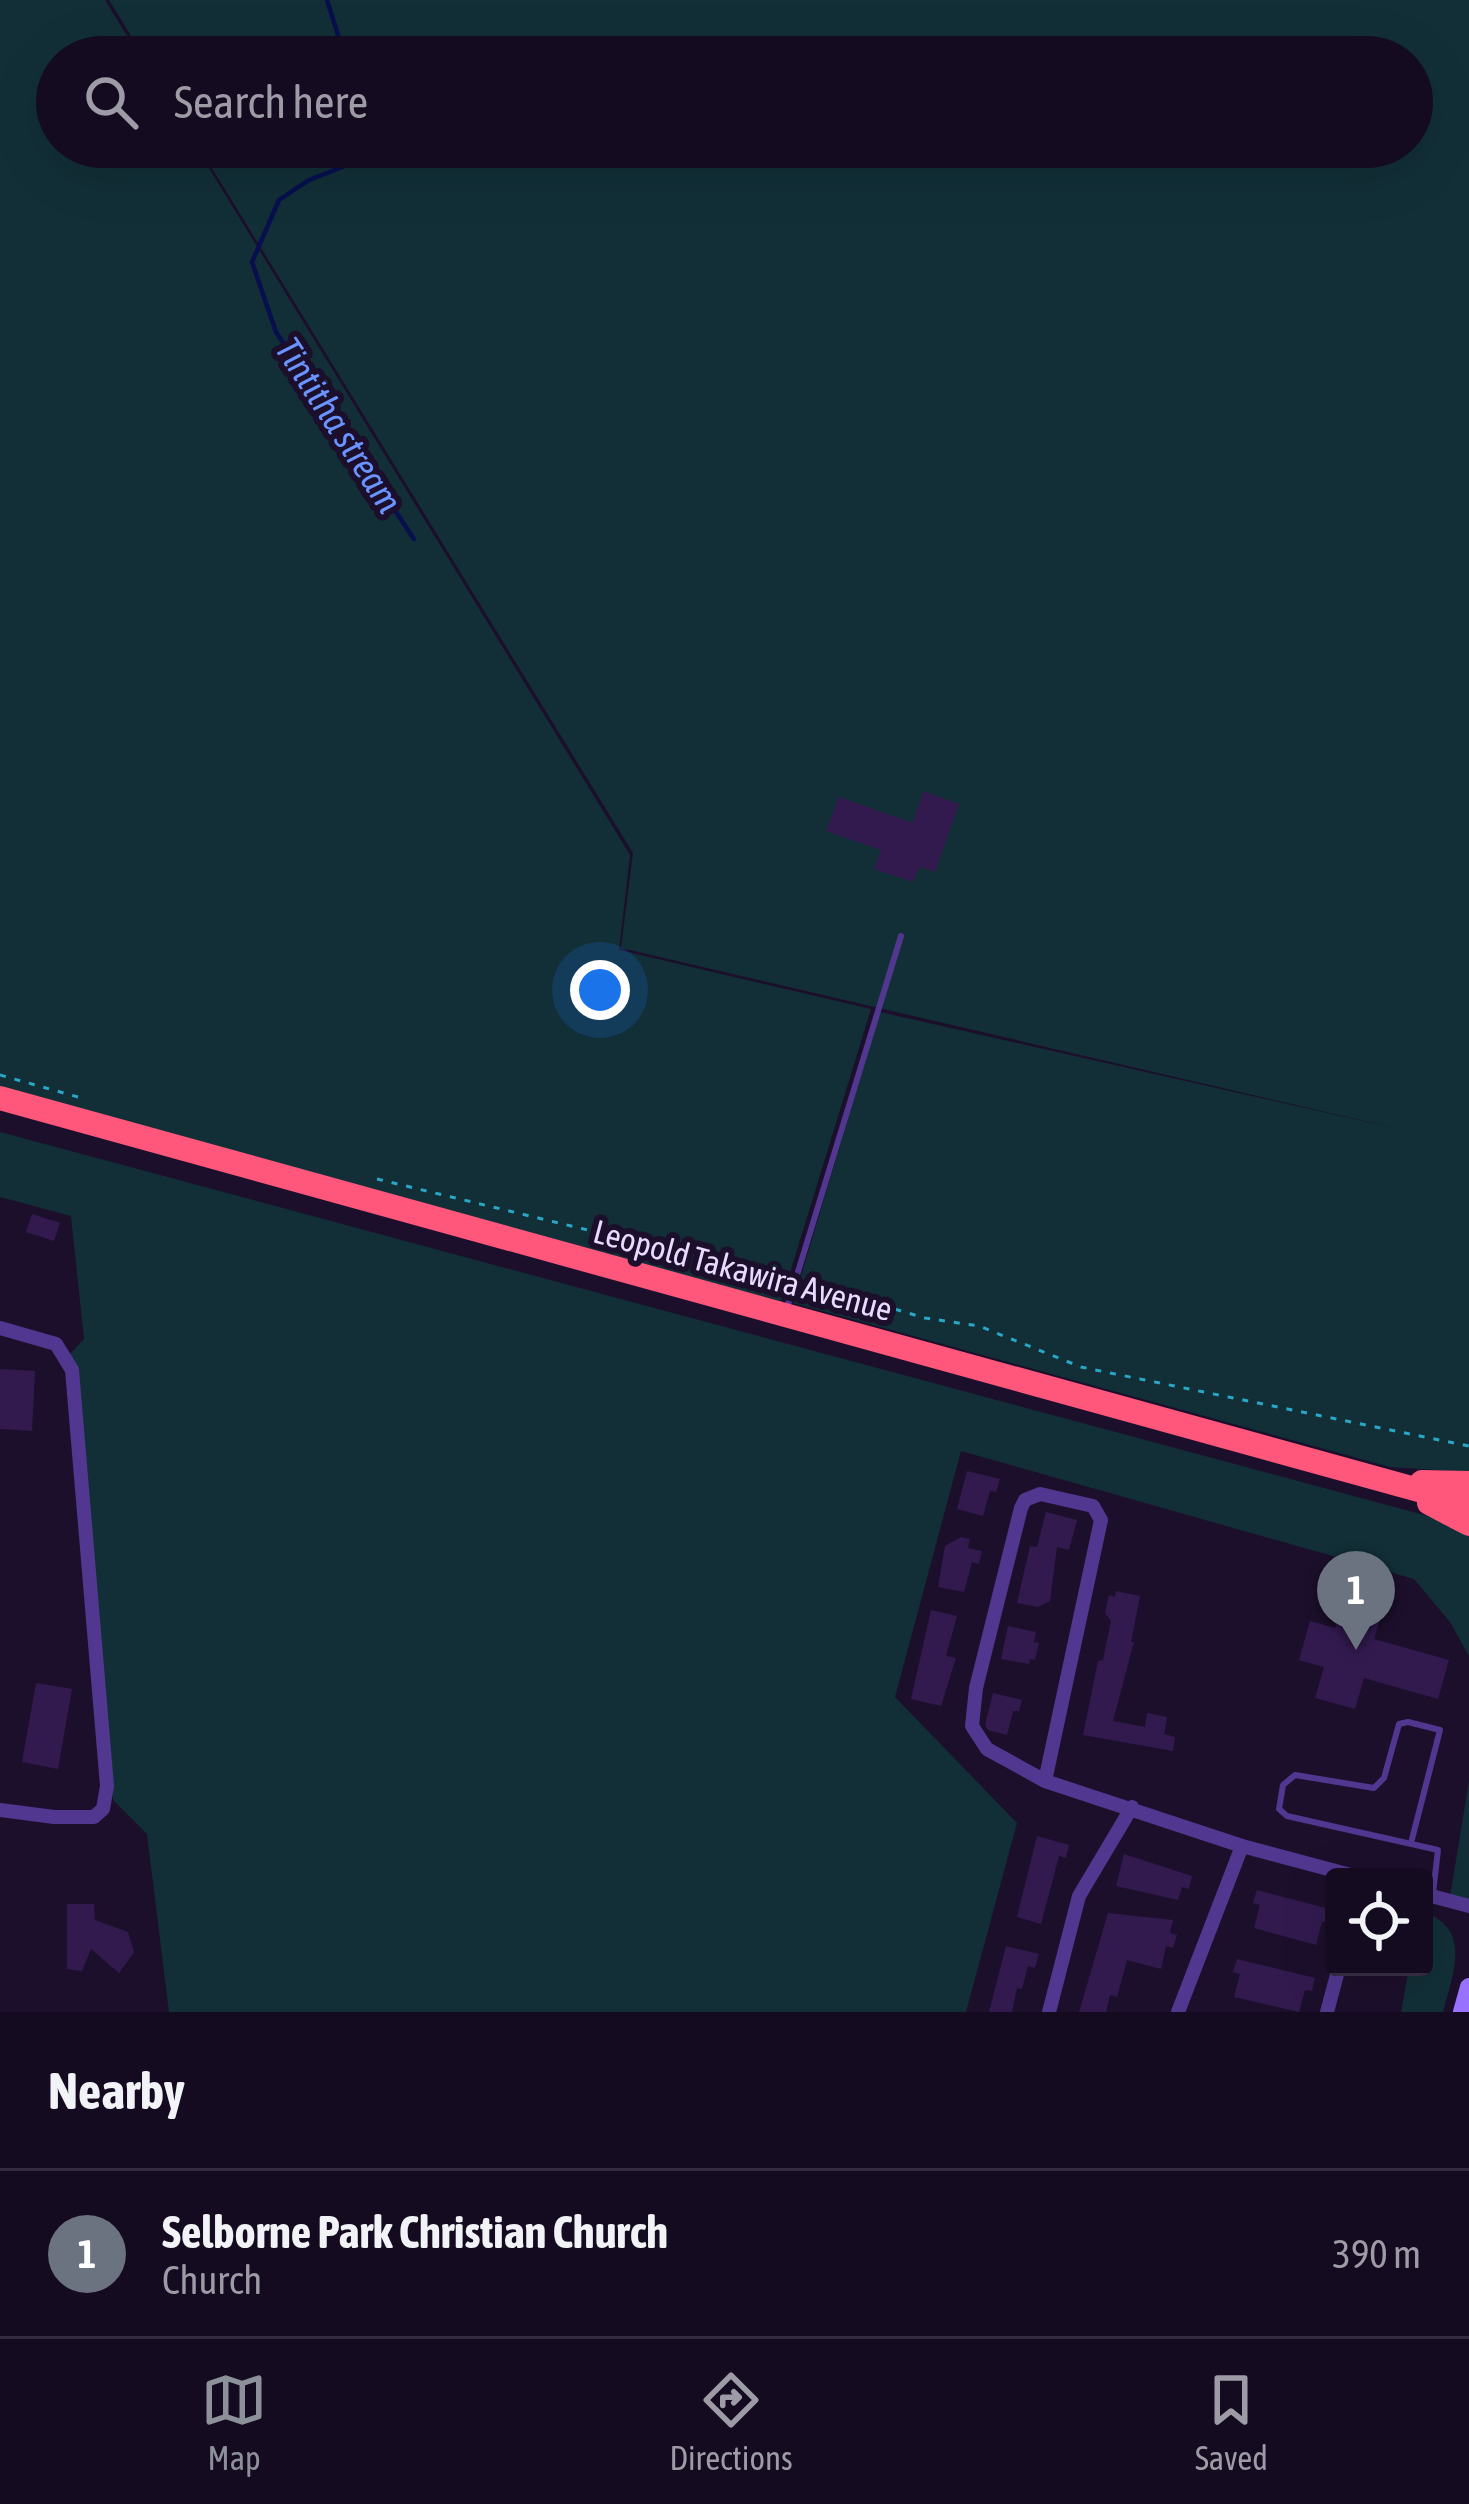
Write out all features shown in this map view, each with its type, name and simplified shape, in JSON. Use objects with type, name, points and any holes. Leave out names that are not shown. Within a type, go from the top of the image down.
[{"type":"highway","name":"Leopold Takawira Avenue","points":[[0,1098],[1469,1504]]},
{"type":"highway","points":[[1389,1482],[1469,1483]]},
{"type":"highway","points":[[1389,1482],[1469,1524]]},
{"type":"main road","points":[[1462,2012],[1469,1988]]},
{"type":"street","points":[[0,1328],[56,1344],[72,1370],[107,1786],[104,1809],[94,1817],[0,1810]]},
{"type":"street","points":[[1045,1781],[1101,1520],[1093,1506],[1040,1494],[1025,1500],[1022,1508],[976,1688],[971,1721],[975,1735],[994,1755],[1045,1781],[1325,1868]]},
{"type":"street","points":[[1049,2012],[1079,1896],[1132,1807]]},
{"type":"street","points":[[1178,2012],[1242,1846]]},
{"type":"street","points":[[1433,1896],[1469,1906]]},
{"type":"street","points":[[1327,2012],[1337,1976]]},
{"type":"lane","points":[[784,1317],[901,936]]},
{"type":"lane","points":[[1412,1843],[1440,1730],[1399,1724],[1384,1778],[1374,1788],[1295,1775],[1283,1785],[1279,1809],[1287,1816],[1439,1852],[1433,1875]]},
{"type":"path","points":[[0,1075],[103,1104]]},
{"type":"path","points":[[367,1177],[794,1280],[925,1318],[979,1326],[1082,1367],[1469,1446]]},
{"type":"shaded area","points":[[0,0],[105,0],[127,36],[36,36],[36,168],[209,168],[630,855],[619,950],[871,1009],[781,1302],[0,1089]]},
{"type":"shaded area","points":[[109,0],[1469,0],[1469,1472],[1390,1467],[793,1303],[880,1012],[1412,1132],[621,948],[633,853],[212,168],[1433,168],[1433,36],[131,36]]},
{"type":"shaded area","points":[[0,1132],[1439,1519],[1469,1534],[1469,1656],[1450,1622],[1414,1579],[961,1451],[895,1697],[1017,1823],[966,2012],[169,2012],[147,1834],[113,1800],[69,1355],[84,1339],[71,1216],[0,1197]]},
{"type":"shaded area","points":[[1469,1781],[1469,1901],[1450,1897]]},
{"type":"shaded area","points":[[1433,1916],[1448,1928],[1455,1951],[1443,2012],[1401,2012],[1407,1976],[1433,1976]]},
{"type":"building","points":[[923,791],[959,804],[935,872],[920,867],[913,882],[874,869],[881,850],[826,831],[839,797],[913,823]]},
{"type":"building","points":[[32,1214],[60,1223],[54,1241],[26,1232]]},
{"type":"building","points":[[0,1369],[35,1371],[32,1431],[0,1429]]},
{"type":"building","points":[[967,1471],[1000,1479],[996,1492],[990,1491],[983,1516],[957,1509]]},
{"type":"building","points":[[1046,1512],[1077,1520],[1069,1550],[1057,1547],[1050,1601],[1038,1607],[1017,1603],[1030,1546],[1037,1547]]},
{"type":"building","points":[[961,1537],[970,1539],[968,1548],[982,1551],[979,1564],[972,1562],[964,1592],[938,1587],[945,1546]]},
{"type":"building","points":[[1116,1591],[1140,1596],[1134,1642],[1113,1721],[1145,1727],[1147,1713],[1167,1717],[1164,1734],[1175,1737],[1173,1751],[1083,1735],[1111,1621],[1105,1613],[1109,1595],[1115,1597]]},
{"type":"building","points":[[1344,1596],[1384,1607],[1374,1639],[1449,1660],[1438,1699],[1364,1678],[1355,1709],[1315,1698],[1324,1667],[1299,1660],[1310,1621],[1335,1628]]},
{"type":"building","points":[[931,1610],[957,1616],[946,1656],[956,1658],[941,1706],[911,1699]]},
{"type":"building","points":[[1008,1626],[1036,1632],[1034,1642],[1039,1643],[1035,1660],[1030,1659],[1029,1664],[1001,1659]]},
{"type":"building","points":[[36,1683],[72,1689],[58,1769],[22,1762]]},
{"type":"building","points":[[993,1693],[1022,1700],[1019,1711],[1013,1711],[1007,1735],[985,1725]]},
{"type":"building","points":[[1037,1836],[1069,1845],[1066,1858],[1059,1856],[1041,1924],[1017,1917]]},
{"type":"building","points":[[1124,1854],[1192,1876],[1189,1889],[1182,1887],[1178,1900],[1116,1886]]},
{"type":"building","points":[[1257,1890],[1325,1908],[1316,1945],[1254,1928],[1260,1905],[1253,1903]]},
{"type":"building","points":[[67,1904],[94,1904],[95,1920],[128,1932],[134,1952],[119,1973],[91,1949],[82,1971],[67,1969]]},
{"type":"building","points":[[1108,1913],[1173,1920],[1170,1933],[1177,1935],[1173,1948],[1166,1946],[1161,1969],[1127,1960],[1117,1997],[1110,1995],[1106,2012],[1079,2012]]},
{"type":"building","points":[[1006,1946],[1039,1954],[1035,1968],[1028,1966],[1022,1989],[1017,1988],[1012,2012],[989,2012]]},
{"type":"building","points":[[1237,1959],[1315,1978],[1312,1991],[1305,1990],[1299,2012],[1234,1997],[1240,1974],[1233,1972]]},
{"type":"waterway","name":"Tintitha stream","points":[[327,0],[338,36]]},
{"type":"waterway","name":"Tintitha stream","points":[[340,168],[309,180],[279,200],[252,262],[276,332],[414,539]]},
{"type":"place","name":"Selborne Park Christian Church","points":[[1356,1650]]}]
